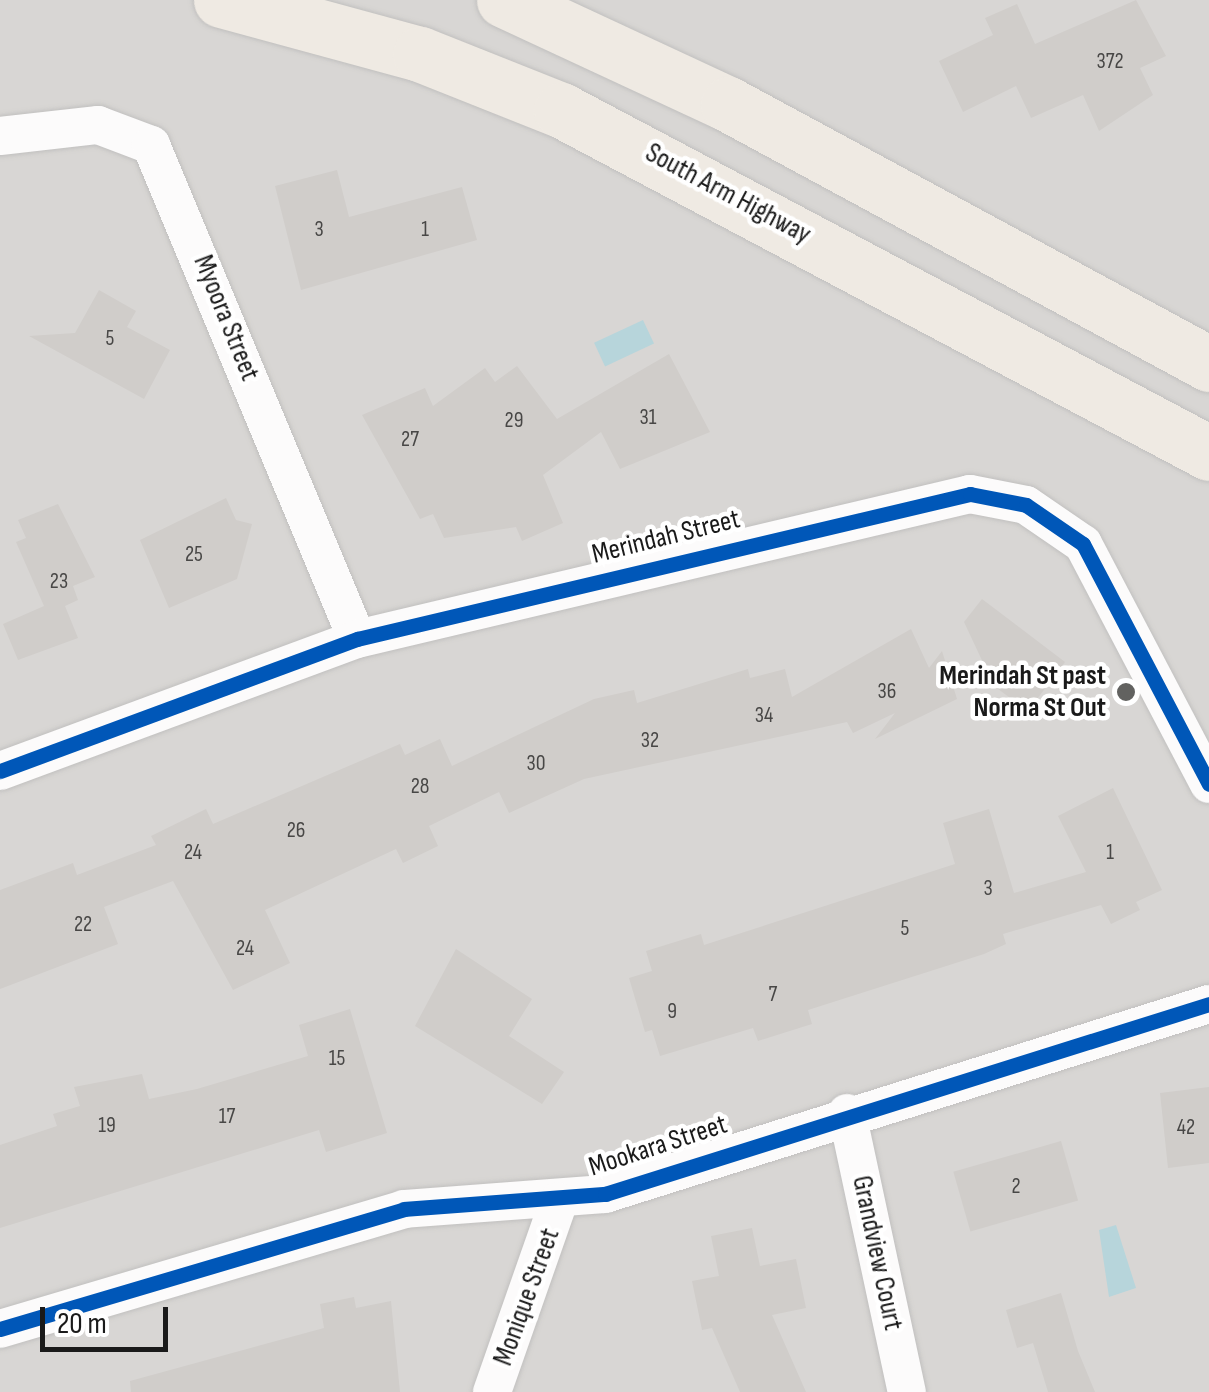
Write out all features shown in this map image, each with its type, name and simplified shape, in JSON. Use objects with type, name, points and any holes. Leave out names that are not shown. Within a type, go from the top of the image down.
[{"type":"main road","name":"South Arm Highway","points":[[220,0],[420,54],[561,110],[1209,453]]},
{"type":"main road","points":[[504,0],[728,104],[1209,364]]},
{"type":"street","name":"Myoora Street","points":[[0,136],[98,125],[151,145],[357,639]]},
{"type":"street","name":"Merindah Street","points":[[0,772],[357,639],[936,497],[1001,496],[1050,516],[1098,563],[1209,784]]},
{"type":"street","name":"Mookara Street","points":[[0,1329],[404,1209],[559,1201],[604,1194],[847,1113],[1209,1004]]},
{"type":"street","name":"Grandview Court","points":[[847,1113],[907,1392]]},
{"type":"street","name":"Monique Street","points":[[492,1392],[559,1201]]},
{"type":"shaded area","points":[[0,0],[1209,0],[1209,1392],[0,1392]]},
{"type":"water","points":[[643,320],[654,344],[605,366],[594,343]]},
{"type":"water","points":[[1116,1225],[1136,1288],[1109,1297],[1099,1230]]},
{"type":"building","points":[[1136,0],[1166,56],[1140,68],[1153,95],[1099,131],[1083,95],[1031,118],[1016,86],[963,112],[939,61],[993,35],[985,18],[1017,4],[1035,44]]},
{"type":"building","points":[[337,170],[349,217],[462,187],[477,240],[301,290],[275,186]]},
{"type":"building","points":[[99,290],[136,311],[127,327],[170,350],[144,399],[29,336],[75,333]]},
{"type":"building","points":[[669,354],[710,432],[620,469],[601,432],[543,475],[563,523],[522,541],[516,527],[444,538],[433,514],[420,519],[362,415],[425,388],[433,406],[485,368],[495,382],[517,366],[557,419]]},
{"type":"building","points":[[226,498],[236,520],[252,524],[237,579],[169,608],[140,540]]},
{"type":"building","points":[[58,504],[95,577],[73,586],[78,600],[65,606],[78,638],[18,660],[3,624],[44,606],[16,542],[26,538],[18,520]]},
{"type":"building","points":[[982,599],[1065,662],[1028,711],[994,686],[964,622]]},
{"type":"building","points":[[911,629],[929,668],[942,651],[957,699],[875,739],[895,713],[853,733],[847,722],[584,779],[509,813],[499,792],[429,826],[438,846],[403,863],[396,849],[265,910],[290,963],[233,990],[173,881],[104,907],[118,944],[0,989],[0,890],[73,863],[77,875],[156,845],[151,836],[206,809],[213,824],[400,744],[405,755],[440,739],[452,766],[594,699],[634,690],[637,703],[748,669],[750,678],[785,669],[792,697]]},
{"type":"building","points":[[1113,788],[1162,890],[1136,902],[1140,910],[1111,924],[1101,905],[1003,934],[1006,944],[984,954],[808,1010],[812,1024],[758,1041],[753,1028],[660,1056],[652,1030],[645,1032],[629,978],[652,971],[646,951],[701,934],[704,945],[955,864],[943,823],[989,809],[1014,893],[1086,872],[1058,816]]},
{"type":"building","points":[[456,949],[532,999],[509,1036],[564,1072],[542,1104],[415,1026]]},
{"type":"building","points":[[350,1009],[387,1133],[326,1152],[319,1130],[0,1228],[0,1145],[57,1126],[53,1114],[80,1106],[74,1087],[142,1074],[149,1099],[197,1089],[308,1056],[299,1025]]},
{"type":"building","points":[[1209,1087],[1209,1163],[1168,1168],[1160,1093]]},
{"type":"building","points":[[1061,1141],[1078,1201],[970,1231],[953,1172]]},
{"type":"building","points":[[752,1228],[760,1266],[796,1259],[806,1308],[772,1315],[806,1392],[740,1392],[712,1328],[702,1330],[692,1281],[719,1276],[711,1236]]},
{"type":"building","points":[[1061,1293],[1095,1392],[1048,1392],[1033,1343],[1017,1348],[1006,1310]]},
{"type":"building","points":[[354,1297],[356,1308],[391,1301],[400,1392],[131,1392],[130,1381],[324,1328],[320,1304]]},
{"type":"cycle path","points":[[0,771],[357,639],[970,494],[1026,505],[1083,544],[1209,784]]},
{"type":"cycle path","points":[[0,1329],[404,1209],[605,1194],[1209,1004]]},
{"type":"place","name":"Merindah St past Norma St Out","points":[[1126,692]]}]
